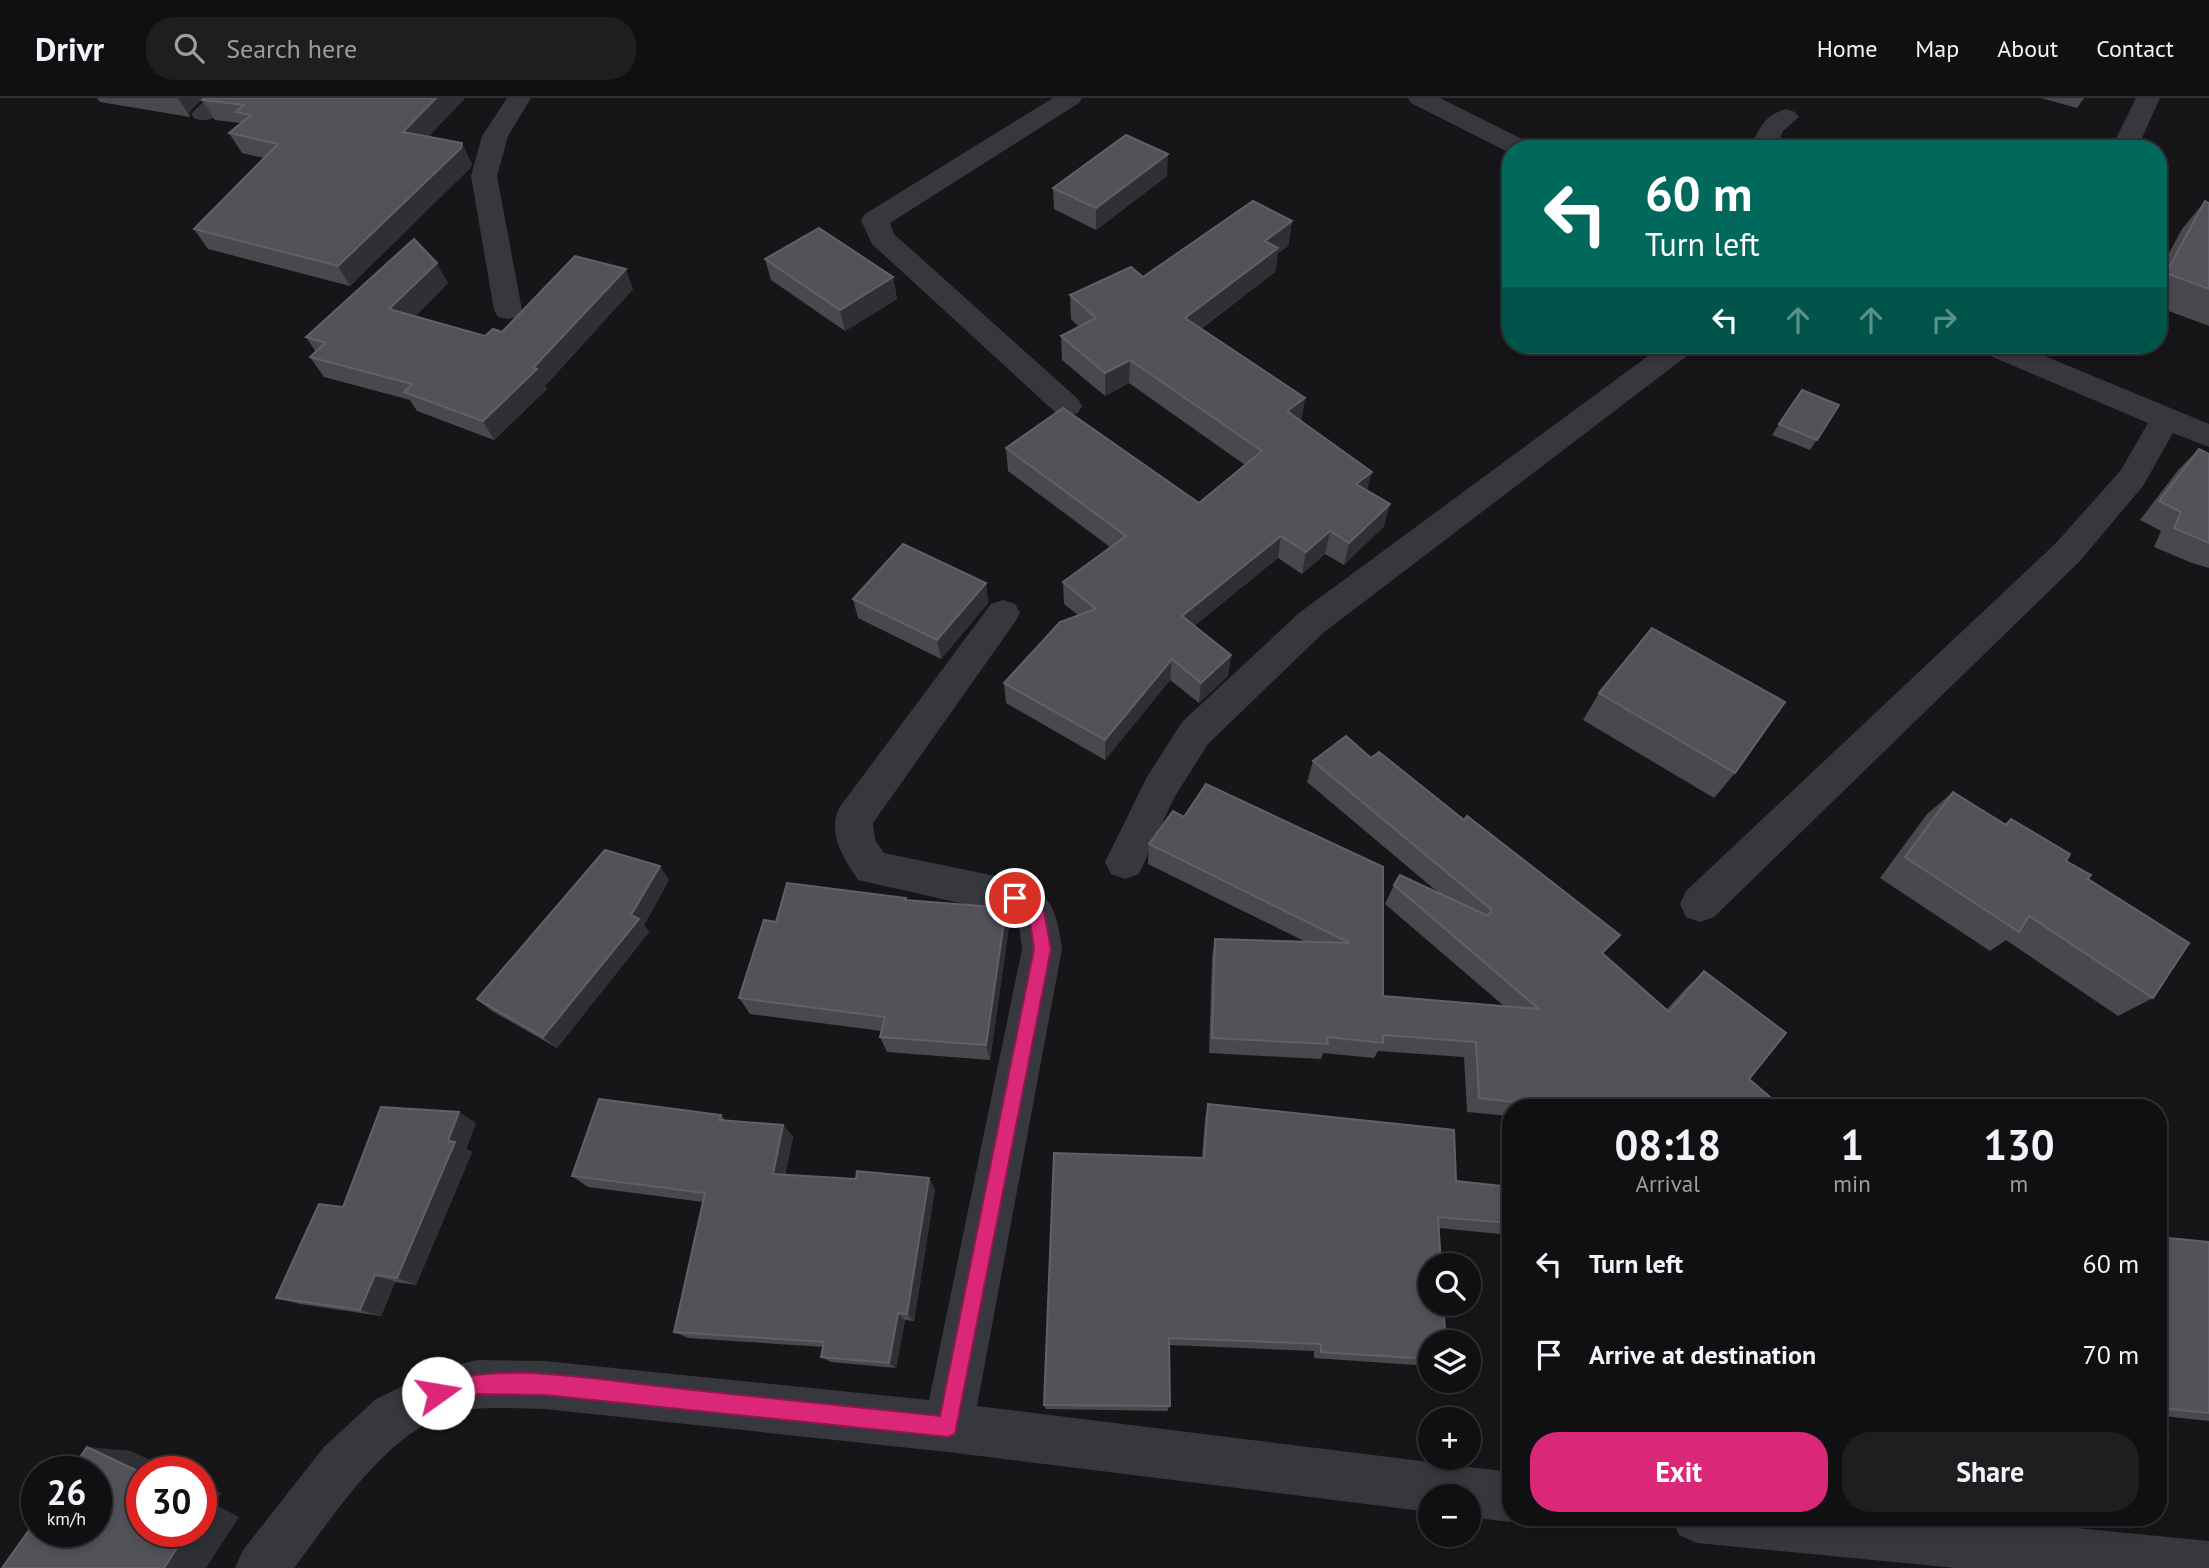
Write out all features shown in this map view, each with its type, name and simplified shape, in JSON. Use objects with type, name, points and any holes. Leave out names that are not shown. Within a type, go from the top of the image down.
[{"type":"street","points":[[508,310],[484,176],[495,136],[519,98]]},
{"type":"street","points":[[1067,406],[882,238],[875,220],[1070,98]]},
{"type":"street","points":[[1420,98],[1505,140]]},
{"type":"street","points":[[2128,140],[2148,98]]},
{"type":"street","points":[[1767,140],[1773,127],[1786,117]]},
{"type":"street","points":[[1125,862],[1160,788],[1195,733],[1311,623],[1670,354]]},
{"type":"street","points":[[2031,354],[2209,436]]},
{"type":"street","points":[[1700,904],[2068,552],[2132,478],[2166,418]]},
{"type":"street","points":[[948,1427],[1042,949],[1038,917],[1015,898],[872,868],[856,844],[853,820],[1003,613]]},
{"type":"street","points":[[261,1568],[342,1465],[393,1416],[438,1393],[478,1384],[545,1385],[948,1427],[1502,1496]]},
{"type":"street","points":[[1789,1526],[2209,1567]]},
{"type":"building","points":[[436,98],[403,132],[462,143],[461,148],[338,266],[194,229],[278,144],[229,133],[251,115],[236,112],[244,105],[202,100]]},
{"type":"building","points":[[1126,135],[1168,154],[1096,208],[1053,188]]},
{"type":"building","points":[[1253,201],[1292,221],[1265,241],[1278,248],[1185,318],[1305,398],[1287,411],[1372,472],[1356,484],[1390,504],[1349,543],[1330,531],[1306,552],[1281,536],[1182,616],[1231,655],[1201,683],[1172,659],[1105,740],[1004,683],[1060,622],[1096,609],[1063,582],[1126,536],[1006,448],[1063,408],[1199,503],[1262,451],[1130,360],[1105,373],[1061,336],[1096,318],[1070,295],[1131,267],[1143,277]]},
{"type":"building","points":[[2205,201],[2209,203],[2209,289],[2167,271]]},
{"type":"building","points":[[819,228],[893,277],[840,310],[765,259]]},
{"type":"building","points":[[414,239],[437,263],[389,309],[485,336],[493,329],[502,332],[575,256],[626,269],[533,368],[537,369],[483,421],[404,392],[412,384],[310,357],[325,343],[306,337]]},
{"type":"building","points":[[1802,390],[1839,405],[1817,440],[1779,424]]},
{"type":"building","points":[[2199,449],[2209,454],[2209,543],[2174,528],[2181,512],[2159,501]]},
{"type":"building","points":[[903,544],[986,583],[937,640],[853,599]]},
{"type":"building","points":[[1652,628],[1785,702],[1735,773],[1599,693]]},
{"type":"building","points":[[1346,736],[1371,758],[1379,752],[1464,820],[1467,816],[1620,935],[1602,953],[1669,1012],[1704,971],[1786,1033],[1749,1079],[1772,1099],[1502,1101],[1479,1098],[1476,1042],[1383,1035],[1383,1043],[1327,1037],[1328,1044],[1212,1038],[1215,939],[1350,943],[1149,844],[1173,811],[1184,817],[1206,784],[1383,867],[1383,996],[1539,1009],[1394,885],[1400,875],[1488,916],[1492,910],[1313,761]]},
{"type":"building","points":[[1953,792],[2006,825],[2011,819],[2070,854],[2066,861],[2091,875],[2088,879],[2189,943],[2153,998],[2029,916],[2019,932],[1905,857]]},
{"type":"building","points":[[605,850],[660,866],[631,915],[639,919],[543,1037],[477,999]]},
{"type":"building","points":[[787,883],[906,898],[905,900],[1006,908],[986,1045],[880,1037],[885,1017],[739,998],[764,920],[776,922]]},
{"type":"building","points":[[599,1099],[721,1115],[719,1120],[783,1125],[773,1174],[856,1179],[857,1171],[929,1178],[907,1314],[898,1313],[889,1363],[821,1357],[824,1342],[674,1332],[705,1193],[572,1176]]},
{"type":"building","points":[[1208,1104],[1454,1130],[1456,1181],[1502,1186],[1502,1222],[1438,1217],[1440,1253],[1418,1253],[1418,1316],[1444,1316],[1445,1330],[1418,1330],[1418,1358],[1321,1352],[1321,1344],[1169,1338],[1170,1406],[1044,1405],[1054,1153],[1204,1158]]},
{"type":"building","points":[[381,1107],[459,1112],[448,1141],[455,1142],[397,1278],[375,1275],[360,1310],[276,1298],[319,1204],[343,1207]]},
{"type":"building","points":[[2167,1238],[2209,1242],[2209,1413],[2167,1409]]},
{"type":"building","points":[[87,1447],[106,1456],[81,1456]]},
{"type":"building","points":[[112,1459],[126,1465],[126,1547],[178,1547],[164,1568],[2,1568],[21,1541],[21,1547],[112,1547]]},
{"type":"route","points":[[438,1393],[478,1384],[545,1385],[948,1427],[1042,949],[1038,917],[1015,898]]}]
